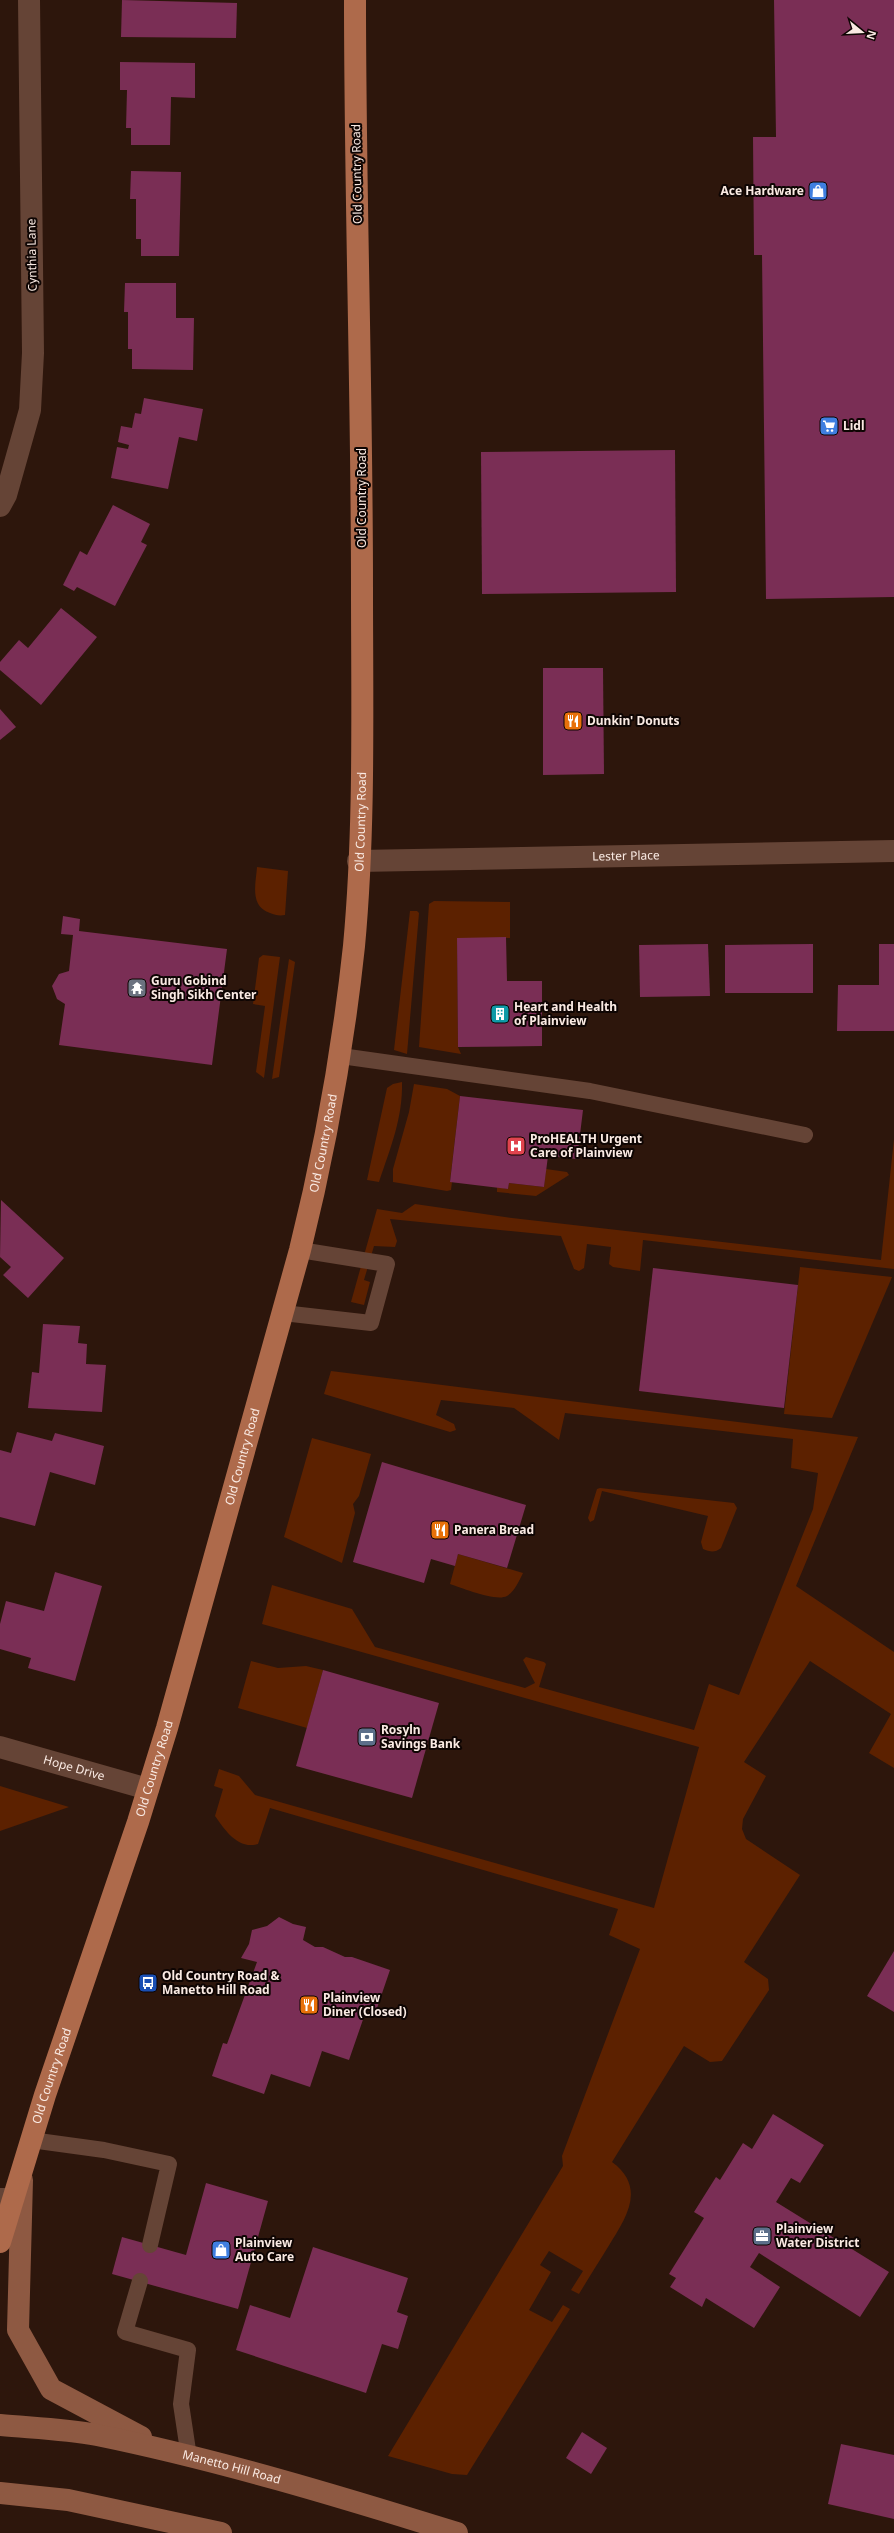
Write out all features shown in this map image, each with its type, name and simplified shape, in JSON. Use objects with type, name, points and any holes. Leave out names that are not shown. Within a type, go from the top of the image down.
[{"type":"main road","name":"Old Country Road","points":[[0,2242],[7,2196],[22,2170],[168,1728],[283,1313],[316,1188],[341,1056],[354,946],[361,818],[362,408],[355,0]]},
{"type":"main road","points":[[22,2170],[18,2330],[51,2390],[179,2454]]},
{"type":"main road","name":"Manetto Hill Road","points":[[0,2425],[95,2435],[179,2454],[343,2498],[457,2533]]},
{"type":"main road","points":[[0,2493],[68,2500],[221,2533]]},
{"type":"street","name":"Cynthia Lane","points":[[0,506],[6,495],[30,410],[33,353],[28,0]]},
{"type":"street","name":"Lester Place","points":[[358,861],[894,851]]},
{"type":"street","name":"Hope Drive","points":[[0,1747],[148,1789]]},
{"type":"lane","points":[[341,1056],[590,1091],[805,1135]]},
{"type":"lane","points":[[283,1313],[371,1323],[387,1264],[300,1250]]},
{"type":"lane","points":[[31,2140],[104,2150],[170,2164],[150,2245]]},
{"type":"lane","points":[[140,2281],[125,2332],[188,2350],[181,2404],[179,2454]]},
{"type":"shaded area","points":[[257,867],[288,871],[285,915],[272,914],[263,910],[256,900],[255,887]]},
{"type":"shaded area","points":[[434,901],[510,902],[510,938],[457,938],[458,1047],[461,1054],[419,1047],[429,904]]},
{"type":"shaded area","points":[[410,911],[417,911],[419,913],[407,1054],[394,1050]]},
{"type":"shaded area","points":[[263,955],[280,957],[264,1078],[256,1072],[265,1006],[253,1004],[259,958]]},
{"type":"shaded area","points":[[289,959],[295,962],[279,1077],[272,1079]]},
{"type":"shaded area","points":[[402,1082],[402,1095],[398,1121],[379,1182],[367,1180],[387,1088],[393,1084]]},
{"type":"shaded area","points":[[414,1084],[447,1089],[460,1096],[450,1181],[452,1182],[451,1190],[447,1191],[393,1182],[393,1169],[409,1112]]},
{"type":"shaded area","points":[[894,1139],[894,1269],[643,1240],[640,1271],[613,1267],[609,1264],[611,1247],[587,1244],[584,1268],[579,1271],[574,1269],[561,1236],[390,1219],[397,1241],[395,1247],[374,1246],[364,1280],[370,1282],[364,1305],[351,1302],[377,1209],[402,1213],[415,1204],[512,1218],[881,1260]]},
{"type":"shaded area","points":[[546,1169],[567,1172],[569,1175],[536,1196],[497,1192],[497,1187],[508,1189],[509,1183],[544,1187]]},
{"type":"shaded area","points":[[800,1267],[892,1277],[832,1418],[784,1414]]},
{"type":"shaded area","points":[[331,1371],[858,1437],[796,1586],[894,1652],[894,1768],[869,1753],[891,1714],[810,1661],[744,1762],[766,1776],[743,1819],[742,1829],[746,1839],[800,1875],[744,1962],[768,1979],[769,1990],[722,2061],[710,2062],[684,2046],[612,2162],[623,2172],[629,2182],[631,2193],[630,2203],[621,2225],[579,2294],[571,2290],[583,2271],[549,2251],[540,2265],[551,2272],[529,2310],[552,2322],[563,2305],[570,2309],[467,2475],[452,2474],[388,2456],[563,2166],[562,2156],[640,1949],[609,1935],[618,1909],[270,1808],[258,1844],[244,1844],[233,1838],[215,1816],[223,1789],[214,1786],[219,1769],[239,1776],[255,1795],[654,1908],[699,1747],[262,1624],[272,1585],[352,1609],[375,1647],[525,1688],[535,1683],[523,1660],[526,1657],[544,1662],[546,1664],[539,1687],[694,1730],[709,1684],[739,1695],[813,1509],[818,1473],[791,1468],[793,1439],[565,1413],[559,1440],[514,1408],[441,1400],[436,1415],[454,1424],[456,1430],[450,1432],[324,1394]]},
{"type":"shaded area","points":[[312,1438],[371,1454],[359,1496],[353,1504],[355,1513],[342,1563],[284,1537]]},
{"type":"shaded area","points":[[600,1488],[734,1503],[737,1508],[721,1548],[717,1551],[710,1551],[703,1549],[701,1542],[708,1516],[602,1491],[594,1520],[590,1522],[588,1518],[597,1489]]},
{"type":"shaded area","points":[[458,1554],[523,1573],[515,1589],[507,1596],[495,1597],[479,1594],[450,1584]]},
{"type":"shaded area","points":[[251,1661],[278,1668],[306,1666],[323,1670],[307,1728],[238,1708]]},
{"type":"shaded area","points":[[0,1786],[69,1807],[0,1831]]},
{"type":"building","points":[[122,0],[237,3],[236,38],[121,37]]},
{"type":"building","name":"Lidl","points":[[774,0],[894,0],[894,597],[766,599],[762,255],[754,255],[753,137],[776,137]]},
{"type":"building","points":[[120,62],[195,63],[195,98],[171,97],[170,145],[131,145],[131,128],[126,128],[127,90],[120,90]]},
{"type":"building","points":[[131,171],[181,172],[179,256],[141,256],[141,239],[136,239],[136,199],[130,199]]},
{"type":"building","points":[[125,283],[176,283],[176,318],[194,318],[193,370],[132,369],[132,349],[128,349],[128,312],[124,312]]},
{"type":"building","points":[[144,398],[203,409],[197,441],[179,437],[168,489],[111,478],[117,447],[128,449],[129,445],[118,442],[121,426],[132,428],[135,413],[141,414]]},
{"type":"building","points":[[675,450],[676,592],[482,594],[481,452]]},
{"type":"building","points":[[113,505],[150,524],[141,542],[147,545],[115,606],[77,587],[74,591],[63,585],[80,551],[87,555]]},
{"type":"building","points":[[61,608],[97,637],[41,705],[0,670],[0,662],[19,640],[28,648]]},
{"type":"building","name":"Dunkin' Donuts","points":[[543,668],[603,668],[604,774],[543,775]]},
{"type":"building","points":[[0,709],[16,727],[0,740]]},
{"type":"building","name":"Guru Gobind Singh Sikh Center","points":[[63,916],[80,919],[79,931],[227,949],[212,1065],[59,1045],[65,1004],[57,999],[52,986],[59,974],[69,971],[73,935],[61,934]]},
{"type":"building","name":"Heart and Health of Plainview","points":[[506,937],[507,981],[542,981],[542,1046],[458,1047],[457,938]]},
{"type":"building","points":[[708,944],[710,996],[640,997],[639,945]]},
{"type":"building","points":[[813,944],[813,993],[725,993],[725,945]]},
{"type":"building","points":[[879,944],[894,944],[894,1031],[837,1031],[838,985],[879,985]]},
{"type":"building","name":"ProHEALTH Urgent Care of Plainview","points":[[460,1096],[583,1110],[577,1159],[548,1156],[544,1187],[509,1183],[508,1189],[450,1182]]},
{"type":"building","points":[[1,1200],[64,1258],[28,1298],[3,1275],[11,1267],[0,1257]]},
{"type":"building","points":[[653,1268],[798,1285],[784,1408],[639,1391]]},
{"type":"building","points":[[43,1324],[80,1326],[78,1343],[87,1344],[86,1364],[106,1365],[102,1412],[28,1408],[32,1372],[39,1373]]},
{"type":"building","points":[[17,1432],[52,1441],[55,1433],[104,1446],[95,1485],[50,1472],[35,1526],[0,1517],[0,1450],[11,1453]]},
{"type":"building","name":"Panera Bread","points":[[382,1462],[526,1505],[507,1568],[458,1554],[455,1566],[431,1559],[424,1583],[353,1562]]},
{"type":"building","points":[[55,1572],[102,1586],[75,1681],[28,1668],[31,1658],[0,1649],[0,1624],[6,1601],[44,1611]]},
{"type":"building","name":"Rosyln Savings Bank","points":[[323,1670],[439,1703],[412,1798],[296,1766]]},
{"type":"building","name":"Plainview Diner (Closed)","points":[[279,1917],[293,1924],[306,1927],[303,1940],[315,1947],[323,1947],[345,1957],[352,1957],[390,1970],[376,2011],[367,2008],[349,2060],[322,2051],[310,2087],[271,2074],[264,2094],[212,2076],[223,2043],[227,2044],[257,1962],[241,1958],[249,1944],[252,1930],[267,1926]]},
{"type":"building","points":[[894,1951],[894,2012],[867,1996]]},
{"type":"building","name":"Plainview Water District","points":[[773,2114],[824,2145],[800,2183],[791,2178],[776,2202],[889,2272],[860,2317],[759,2253],[750,2267],[780,2287],[754,2328],[706,2298],[702,2307],[670,2287],[676,2278],[669,2274],[704,2218],[694,2212],[716,2177],[720,2180],[743,2143],[752,2149]]},
{"type":"building","name":"Plainview Auto Care","points":[[206,2183],[268,2201],[238,2309],[112,2274],[122,2237],[186,2255]]},
{"type":"building","points":[[313,2247],[408,2278],[397,2312],[408,2316],[398,2349],[382,2344],[366,2393],[236,2350],[250,2305],[290,2318]]},
{"type":"building","points":[[582,2432],[607,2448],[591,2474],[566,2458]]},
{"type":"building","points":[[841,2444],[894,2455],[894,2519],[828,2504]]},
{"type":"place","name":"Ace Hardware","points":[[818,191]]},
{"type":"place","name":"Lidl","points":[[829,426]]},
{"type":"place","name":"Dunkin' Donuts","points":[[573,721]]},
{"type":"place","name":"Guru Gobind Singh Sikh Center","points":[[137,988]]},
{"type":"place","name":"Heart and Health of Plainview","points":[[500,1014]]},
{"type":"place","name":"ProHEALTH Urgent Care of Plainview","points":[[516,1146]]},
{"type":"place","name":"Panera Bread","points":[[440,1530]]},
{"type":"place","name":"Rosyln Savings Bank","points":[[367,1737]]},
{"type":"place","name":"Old Country Road & Manetto Hill Road","points":[[148,1983]]},
{"type":"place","name":"Plainview Diner (Closed)","points":[[309,2005]]},
{"type":"place","name":"Plainview Water District","points":[[762,2236]]},
{"type":"place","name":"Plainview Auto Care","points":[[221,2250]]}]
